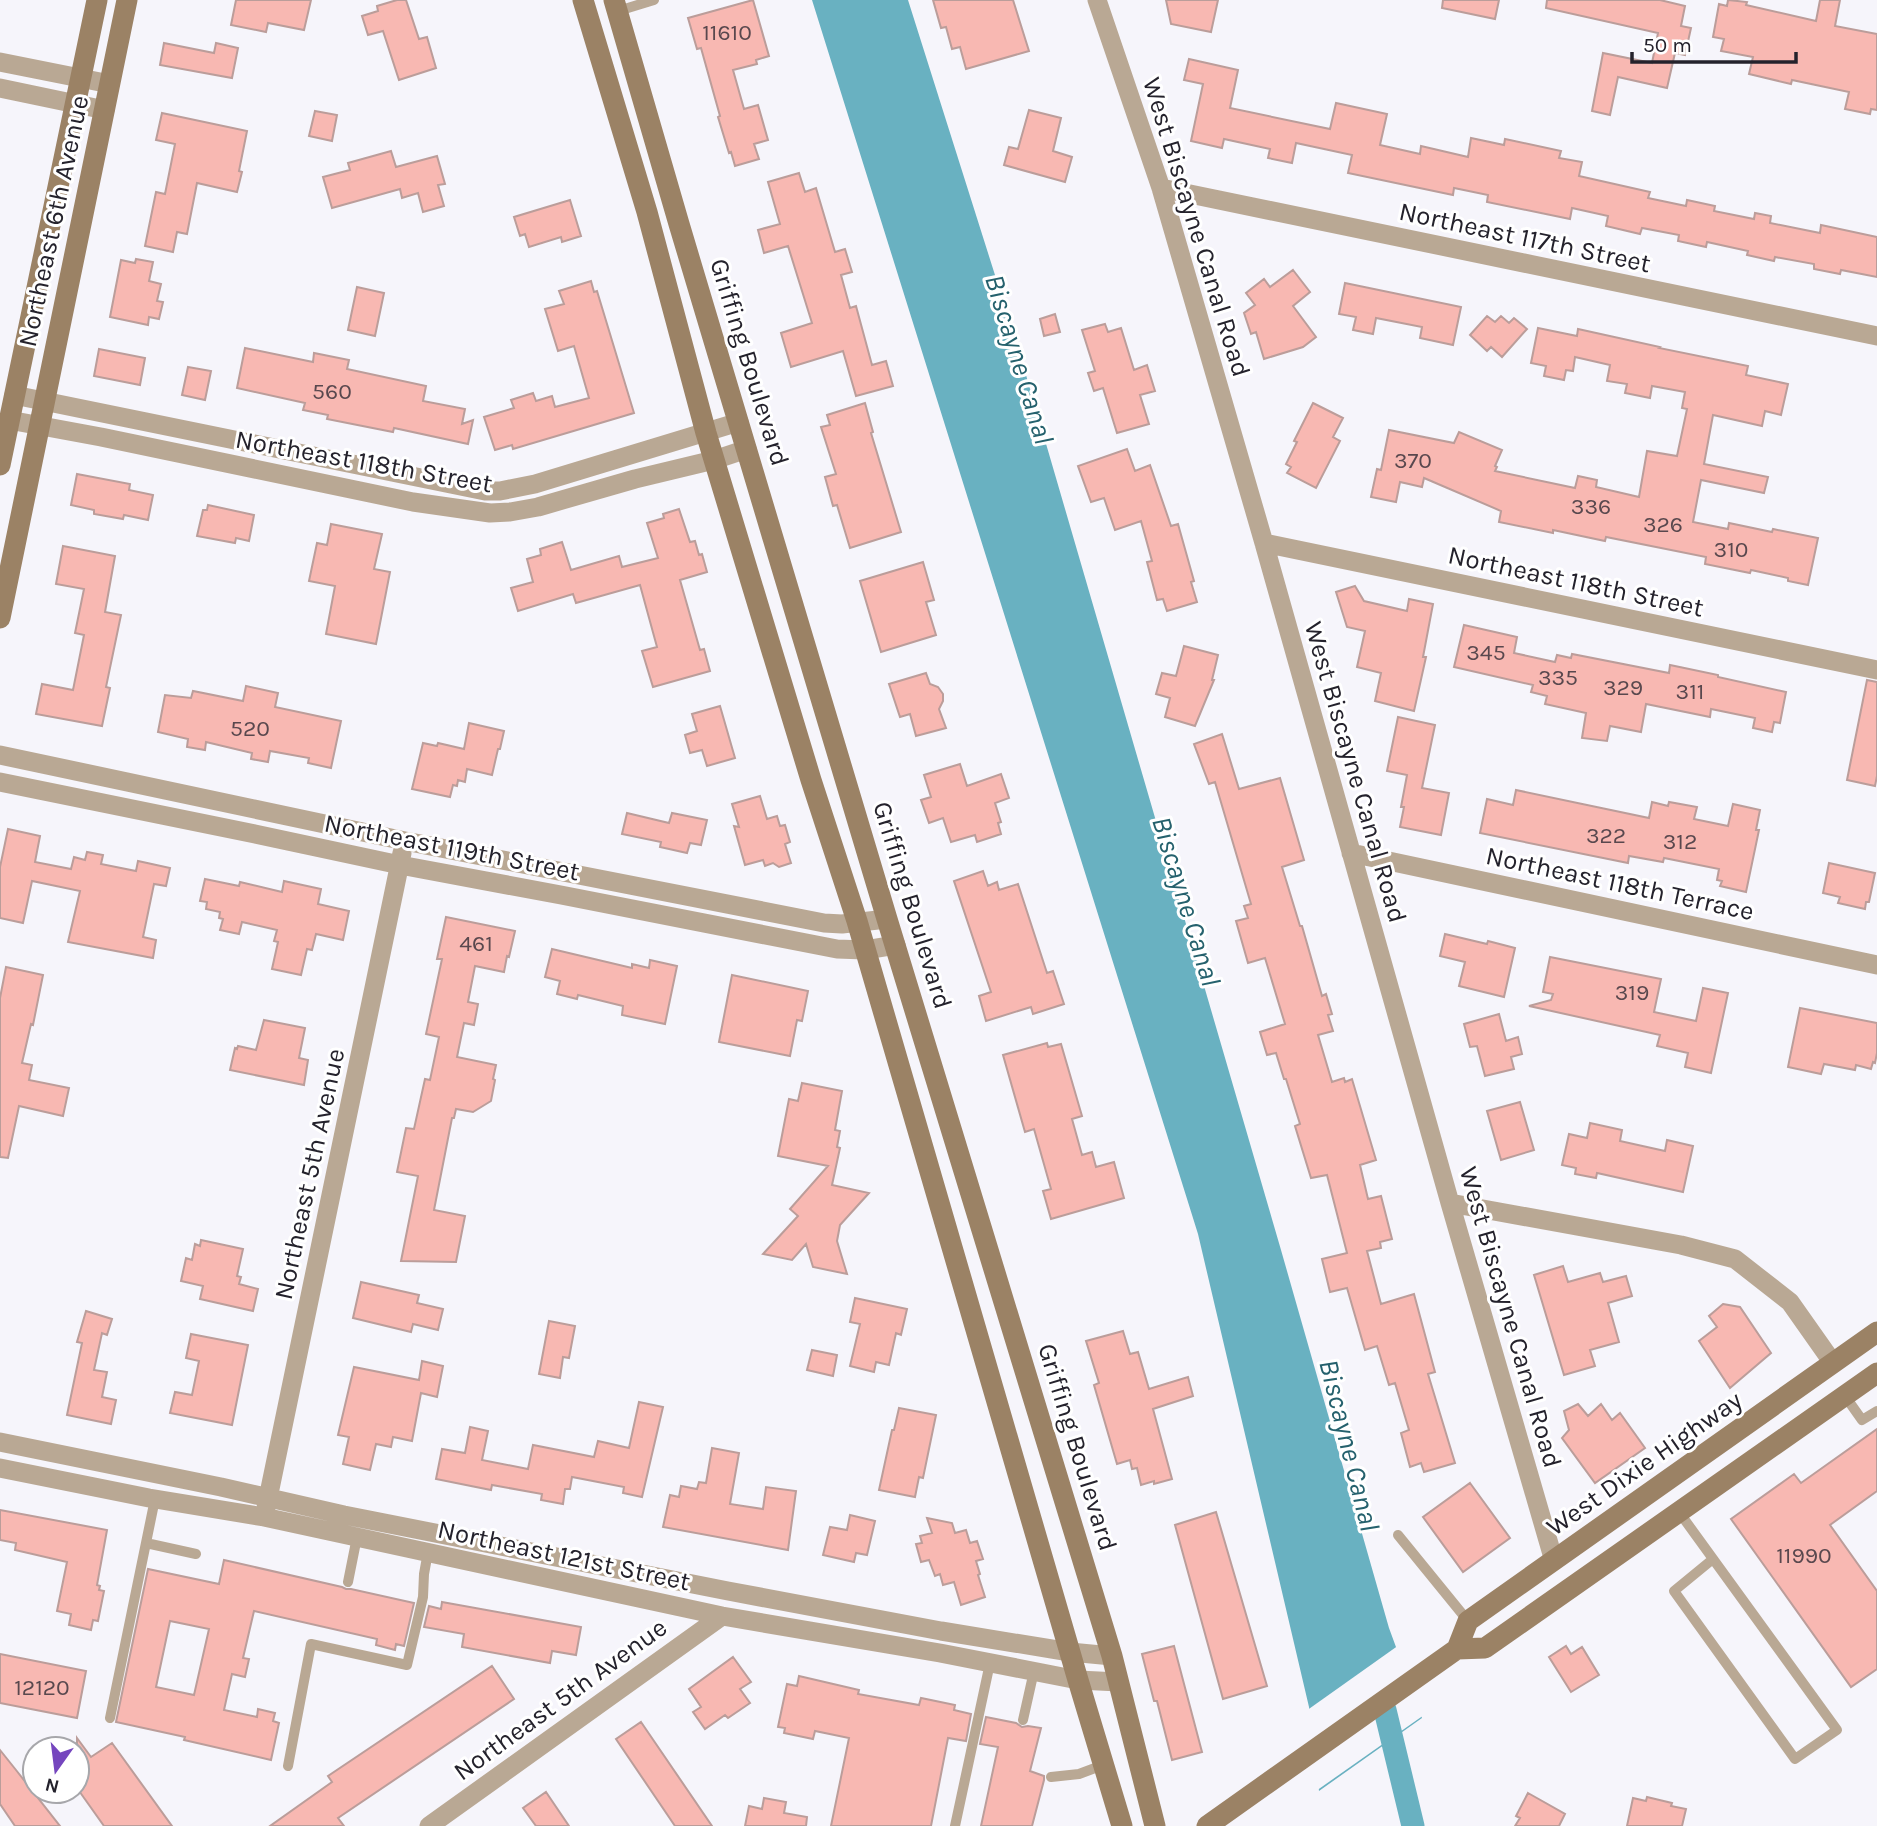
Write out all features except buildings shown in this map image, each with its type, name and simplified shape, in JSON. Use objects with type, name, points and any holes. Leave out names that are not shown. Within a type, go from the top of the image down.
[{"type":"street","name":"Northeast 6th Avenue","points":[[0,465],[97,0]]},
{"type":"street","name":"Northeast 6th Avenue","points":[[0,618],[127,0]]},
{"type":"street","points":[[583,0],[647,212],[706,433],[857,921],[1122,1826]]},
{"type":"street","name":"West Biscayne Canal Road","points":[[1097,0],[1161,188],[1450,1203],[1555,1561]]},
{"type":"street","name":"Griffing Boulevard","points":[[616,6],[887,919],[1112,1656],[1155,1826]]},
{"type":"street","points":[[0,61],[110,84]]},
{"type":"street","points":[[0,88],[105,110]]},
{"type":"street","name":"Northeast 117th Street","points":[[1161,188],[1877,337]]},
{"type":"street","name":"Northeast 118th Street","points":[[14,395],[485,491],[535,484],[739,422]]},
{"type":"street","name":"Northeast 118th Street","points":[[9,421],[101,436],[413,502],[490,513],[538,507],[747,449]]},
{"type":"street","name":"Northeast 118th Street","points":[[1264,543],[1877,670]]},
{"type":"street","name":"Northeast 119th Street","points":[[0,755],[405,841],[824,923],[842,924],[887,919]]},
{"type":"street","name":"Northeast 119th Street","points":[[0,782],[400,866],[836,948],[865,950],[896,945]]},
{"type":"street","name":"Northeast 5th Avenue","points":[[266,1508],[405,841]]},
{"type":"street","name":"Northeast 118th Terrace","points":[[1351,853],[1877,965]]},
{"type":"street","points":[[1450,1203],[1681,1245],[1735,1259],[1790,1302],[1833,1363]]},
{"type":"street","name":"West Dixie Highway","points":[[1468,1621],[1877,1332]]},
{"type":"street","points":[[1207,1826],[1457,1649],[1485,1648],[1877,1373]]},
{"type":"street","name":"Northeast 121st Street","points":[[0,1442],[221,1487],[266,1508],[357,1537],[723,1616],[1078,1680],[1119,1682]]},
{"type":"street","name":"Northeast 121st Street","points":[[0,1468],[225,1511],[266,1508],[941,1631],[1070,1652],[1112,1656]]},
{"type":"street","name":"Northeast 5th Avenue","points":[[429,1826],[723,1616]]},
{"type":"street","points":[[1457,1649],[1468,1621]]},
{"type":"lane","points":[[616,6],[653,0]]},
{"type":"lane","points":[[1845,1396],[1862,1419],[1877,1411]]},
{"type":"lane","points":[[110,1718],[155,1499]]},
{"type":"lane","points":[[1678,1511],[1713,1559],[1837,1730],[1795,1759],[1674,1591],[1713,1559]]},
{"type":"lane","points":[[1398,1535],[1468,1621]]},
{"type":"lane","points":[[348,1582],[357,1537]]},
{"type":"lane","points":[[146,1543],[196,1554]]},
{"type":"lane","points":[[288,1766],[311,1644],[407,1665],[423,1597],[428,1552]]},
{"type":"lane","points":[[955,1826],[990,1663]]},
{"type":"lane","points":[[1023,1720],[1034,1671]]},
{"type":"lane","points":[[1051,1777],[1079,1774],[1104,1765]]},
{"type":"water","points":[[812,0],[908,0],[1019,351],[1389,1628],[1422,1718],[1319,1791],[1309,1707],[1198,1234]]},
{"type":"pier","points":[[1399,1645],[1424,1715],[1316,1791],[1306,1711]]},
{"type":"waterway","name":"Biscayne Canal","points":[[1385,1710],[1413,1826]]}]
